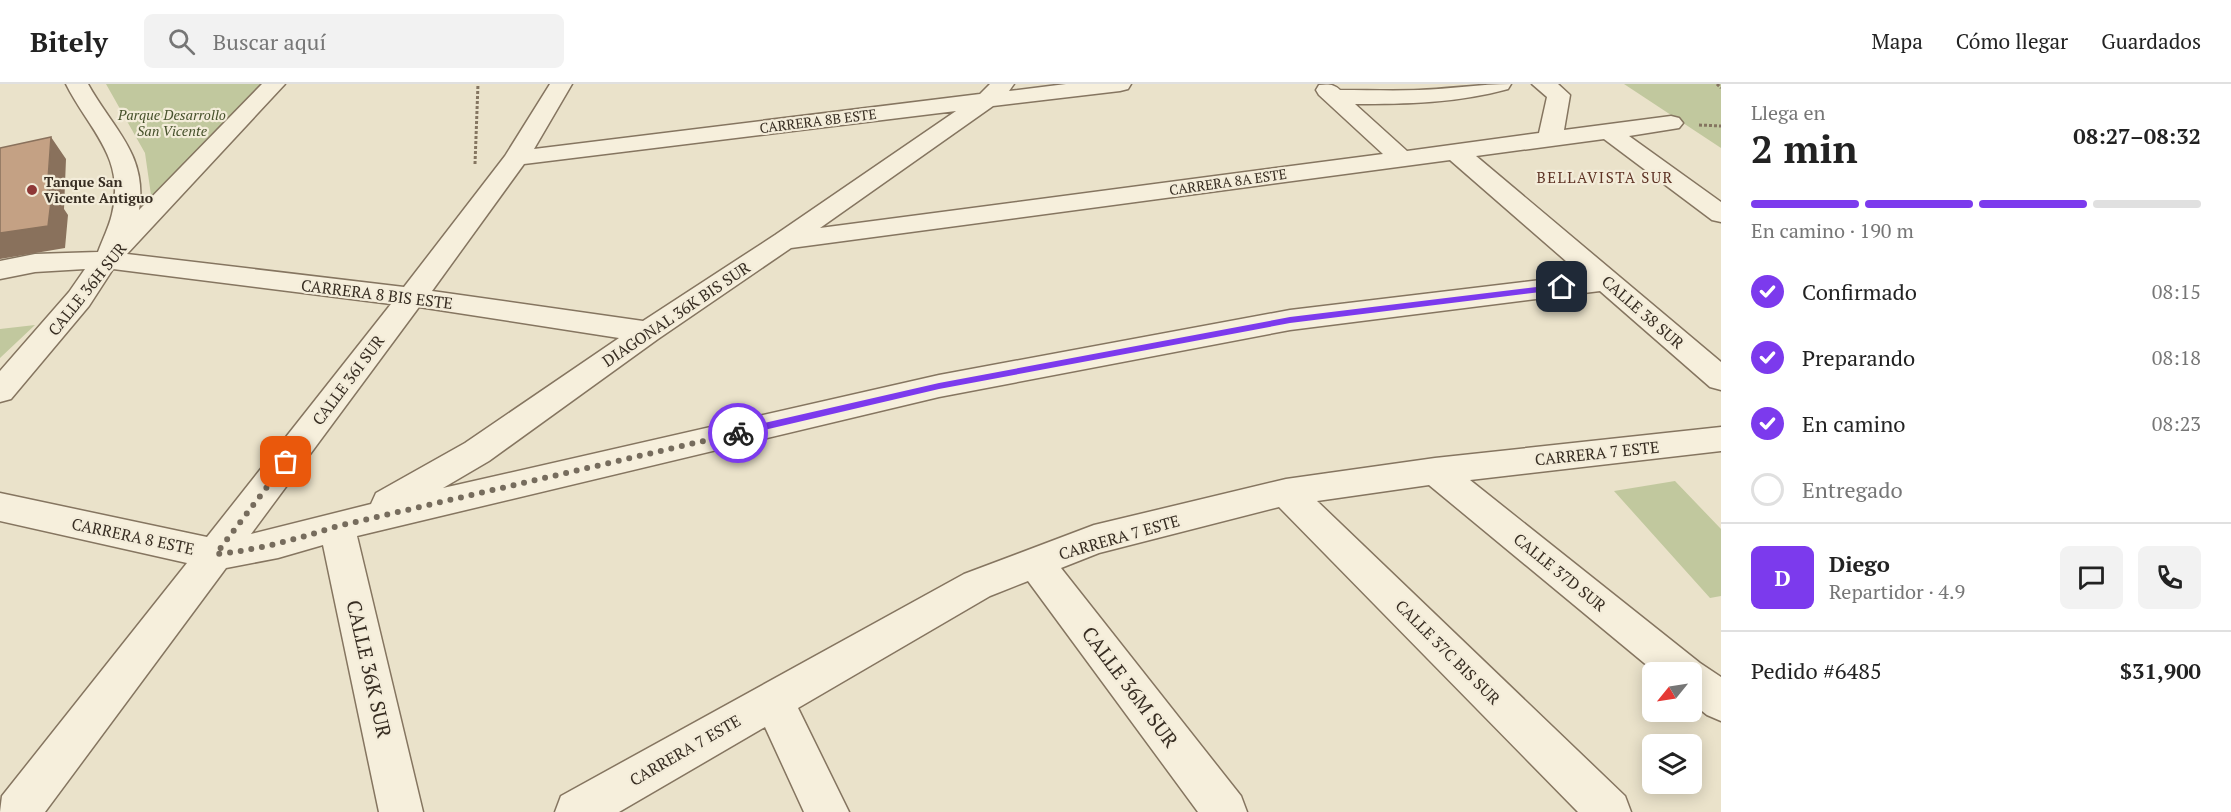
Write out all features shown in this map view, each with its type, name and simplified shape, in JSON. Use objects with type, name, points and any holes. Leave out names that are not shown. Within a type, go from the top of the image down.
[{"type":"street","points":[[77,84],[121,154],[126,167],[128,183],[124,220],[117,240],[106,260]]},
{"type":"street","name":"CALLE 36H SUR","points":[[0,391],[72,308],[106,260],[274,84]]},
{"type":"street","name":"CALLE 36I SUR","points":[[18,812],[473,217],[516,158],[561,84]]},
{"type":"street","name":"CARRERA 8B ESTE","points":[[516,158],[995,92],[1120,84]]},
{"type":"street","points":[[1328,90],[1443,97],[1469,93],[1500,84]]},
{"type":"street","points":[[1544,84],[1559,95],[1550,139]]},
{"type":"street","points":[[1328,90],[1402,159]]},
{"type":"street","name":"DIAGONAL 36K BIS SUR","points":[[338,526],[414,490],[477,452],[648,332],[784,241],[995,92]]},
{"type":"street","name":"CARRERA 8A ESTE","points":[[784,241],[1671,123]]},
{"type":"street","points":[[1608,131],[1721,214]]},
{"type":"street","name":"CALLE 38 SUR","points":[[1456,152],[1721,379]]},
{"type":"street","name":"CARRERA 8 BIS ESTE","points":[[0,270],[35,263],[106,260],[411,297],[648,332]]},
{"type":"street","name":"CARRERA 8 ESTE","points":[[0,507],[216,554],[247,551],[338,526],[939,386],[1290,320],[1607,281]]},
{"type":"street","name":"CARRERA 7 ESTE","points":[[577,812],[977,585],[1094,540],[1286,492],[1435,471],[1721,440]]},
{"type":"street","name":"CALLE 37D SUR","points":[[1435,471],[1672,662]]},
{"type":"street","name":"CALLE 37C BIS SUR","points":[[1286,492],[1609,812]]},
{"type":"street","name":"CALLE 36K SUR","points":[[338,526],[401,812]]},
{"type":"street","name":"CALLE 36M SUR","points":[[1035,562],[1225,812]]},
{"type":"street","points":[[1702,686],[1721,702]]},
{"type":"street","points":[[773,701],[827,812]]},
{"type":"path","points":[[473,217],[478,84]]},
{"type":"path","points":[[1717,84],[1721,88]]},
{"type":"green space","name":"Parque Desarrollo San Vicente","points":[[106,84],[264,84],[152,202],[145,153]]},
{"type":"green space","points":[[1624,84],[1721,84],[1721,148]]},
{"type":"green space","points":[[35,325],[0,358],[0,329]]},
{"type":"green space","points":[[1675,481],[1721,529],[1721,596],[1710,598],[1614,491]]},
{"type":"building","points":[[51,137],[47,194],[52,193],[48,226],[0,233],[0,148]]},
{"type":"way so far","points":[[286,462],[216,554],[247,551],[282,543],[338,526],[738,433]]},
{"type":"place","name":"Tanque San Vicente Antiguo","points":[[32,190]]},
{"type":"district","name":"BELLAVISTA SUR","points":[[1605,178]]},
{"type":"route","points":[[738,433],[939,386],[1290,320],[1562,287]]}]
